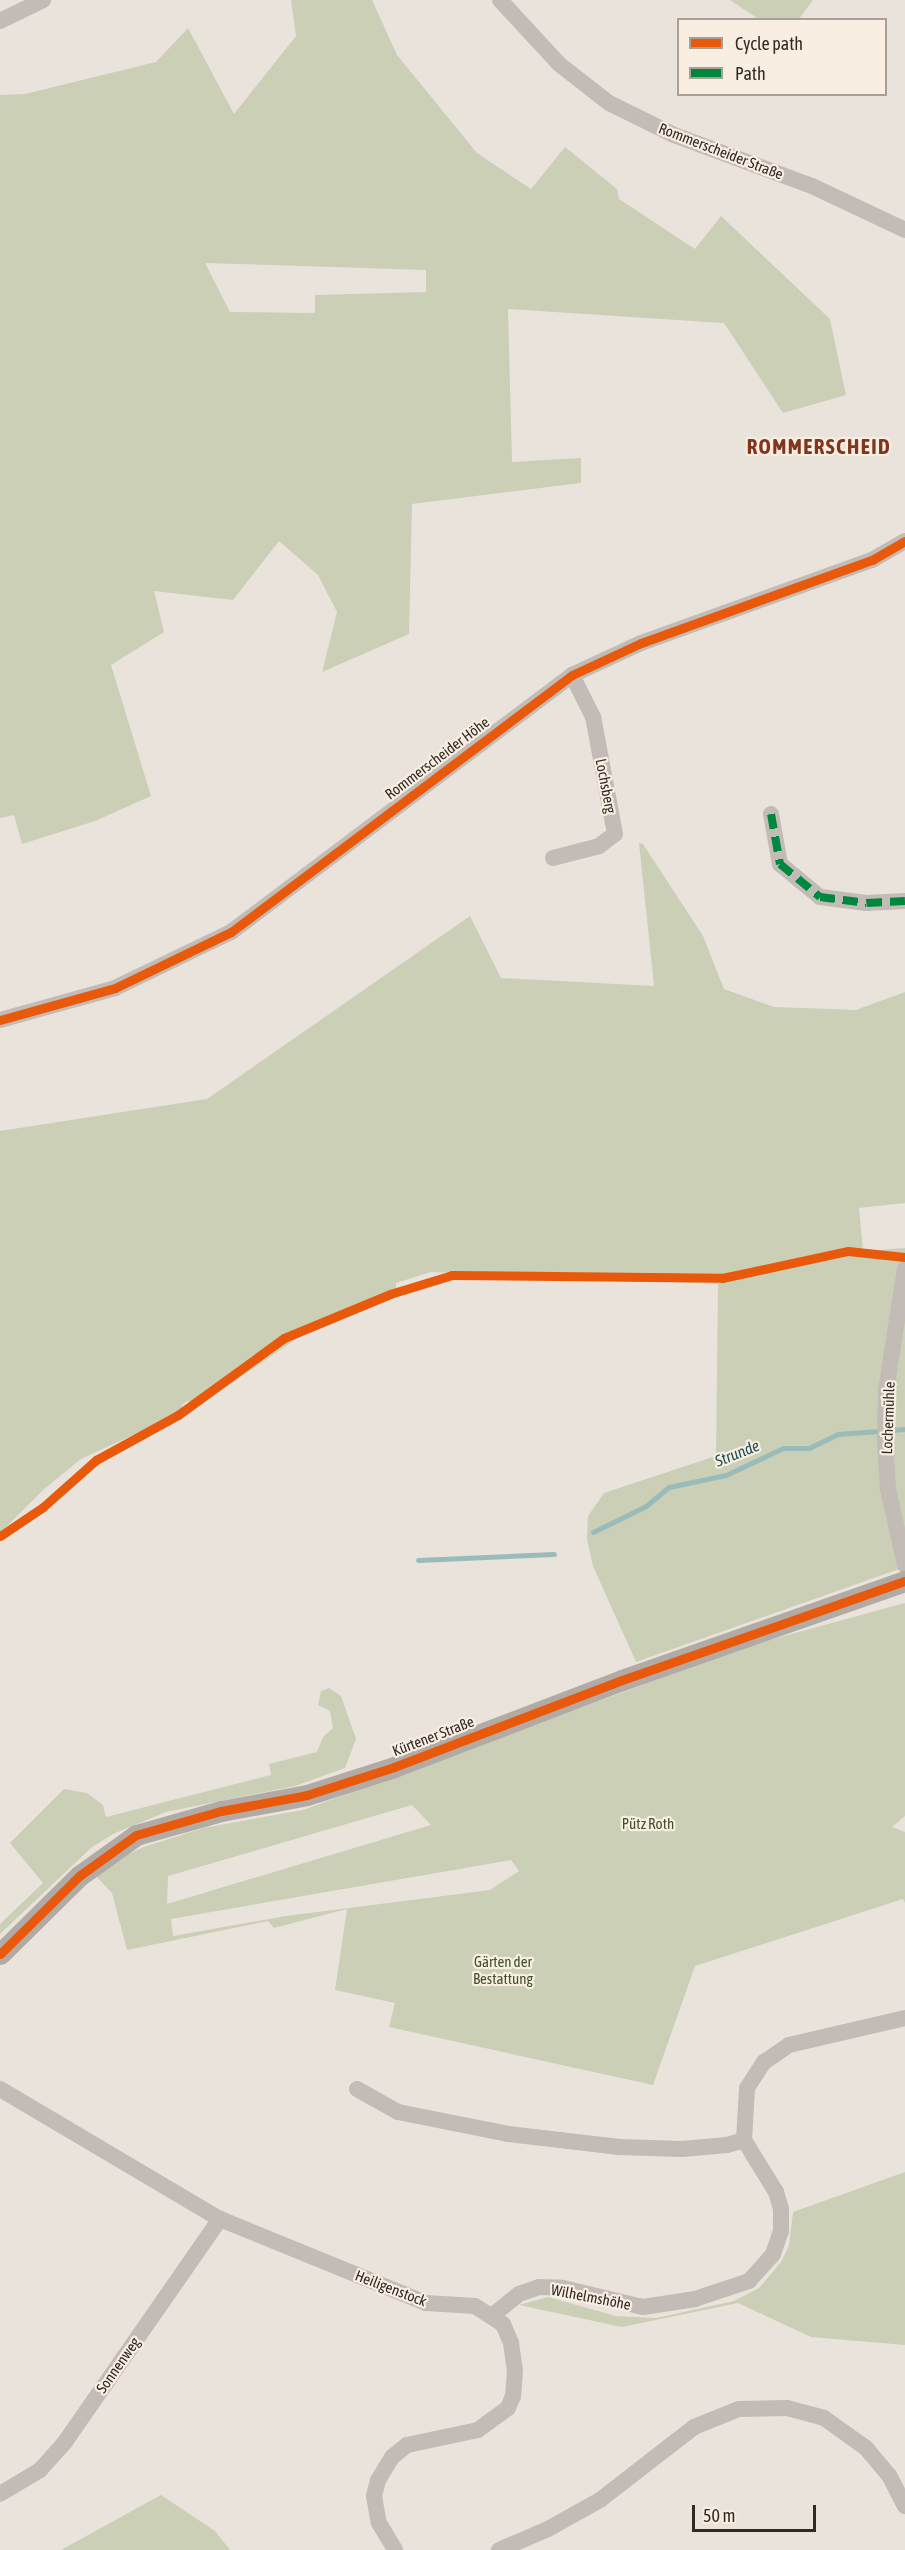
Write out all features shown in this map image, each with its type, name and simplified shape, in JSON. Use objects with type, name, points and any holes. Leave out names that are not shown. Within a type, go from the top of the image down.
[{"type":"main road","name":"Kürtener Straße","points":[[0,1954],[103,1855],[136,1835],[221,1811],[307,1795],[394,1767],[622,1680],[905,1581]]},
{"type":"street","points":[[0,21],[43,0]]},
{"type":"street","name":"Rommerscheider Straße","points":[[500,0],[524,31],[559,64],[609,103],[674,135],[813,186],[905,230]]},
{"type":"street","name":"Rommerscheider Höhe","points":[[0,1020],[115,988],[231,932],[572,675],[641,643],[872,560],[905,541]]},
{"type":"street","name":"Lochsberg","points":[[554,858],[598,846],[615,834],[592,717],[572,675]]},
{"type":"street","points":[[771,814],[780,864],[820,897],[867,903],[905,901]]},
{"type":"street","name":"Lochermühle","points":[[905,1269],[886,1390],[885,1440],[888,1489],[905,1565]]},
{"type":"street","points":[[357,2089],[398,2112],[508,2133],[619,2147],[682,2149],[744,2140],[747,2088],[764,2062],[789,2045],[905,2018]]},
{"type":"street","name":"Heiligenstock","points":[[0,2089],[220,2219],[426,2303],[475,2306],[493,2315]]},
{"type":"street","name":"Wilhelmshöhe","points":[[493,2315],[519,2294],[539,2288],[563,2288],[643,2307],[695,2299],[749,2281],[773,2254],[781,2231],[781,2209],[776,2192],[744,2140]]},
{"type":"street","name":"Sonnenweg","points":[[0,2494],[40,2470],[65,2442],[220,2219]]},
{"type":"street","points":[[395,2550],[381,2528],[375,2504],[378,2480],[392,2457],[418,2439],[478,2430],[511,2402],[515,2370],[511,2343],[503,2324],[493,2315]]},
{"type":"street","points":[[499,2550],[548,2529],[600,2500],[694,2427],[739,2409],[787,2408],[824,2418],[866,2448],[889,2475],[905,2506]]},
{"type":"green space","points":[[291,0],[372,0],[397,55],[477,153],[531,189],[565,147],[617,189],[619,199],[695,249],[721,216],[830,319],[846,395],[783,413],[724,323],[508,309],[512,462],[581,458],[581,483],[412,504],[409,634],[322,672],[337,612],[318,575],[279,541],[233,600],[154,591],[164,632],[111,665],[151,796],[95,821],[22,844],[14,815],[0,818],[0,95],[25,94],[156,62],[188,28],[234,114],[296,36]],"holes":[[[205,263],[426,270],[426,292],[315,295],[315,313],[230,312]]]},
{"type":"green space","points":[[730,0],[813,0],[800,18],[757,18]]},
{"type":"green space","points":[[639,843],[643,844],[703,936],[724,989],[774,1007],[856,1010],[905,992],[905,1203],[859,1208],[863,1251],[905,1248],[905,1567],[636,1662],[593,1566],[587,1539],[588,1516],[604,1493],[716,1456],[718,1284],[431,1272],[396,1283],[396,1291],[315,1326],[200,1405],[187,1401],[182,1405],[181,1413],[81,1459],[43,1490],[0,1533],[0,1131],[207,1099],[470,916],[501,978],[654,986]]},
{"type":"green space","name":"Gärten der Bestattung","points":[[905,1603],[905,1816],[892,1827],[905,1832],[905,1903],[903,1899],[695,1966],[653,2085],[389,2027],[395,2003],[335,1990],[347,1909],[274,1928],[268,1921],[127,1950],[112,1893],[96,1876],[121,1857],[203,1828],[303,1810],[751,1645]],"holes":[[[412,1805],[431,1825],[167,1904],[168,1876]],[[511,1860],[519,1871],[490,1890],[286,1916],[173,1936],[171,1919]]]},
{"type":"green space","points":[[329,1688],[341,1696],[356,1739],[345,1768],[295,1786],[166,1812],[113,1834],[91,1848],[0,1934],[0,1924],[43,1883],[10,1843],[64,1789],[87,1793],[103,1805],[106,1817],[271,1775],[269,1764],[317,1752],[323,1737],[333,1728],[330,1711],[318,1705],[321,1691]]},
{"type":"green space","points":[[905,2172],[905,2345],[811,2337],[738,2303],[622,2327],[519,2305],[548,2297],[616,2316],[656,2318],[734,2301],[759,2288],[781,2262],[789,2246],[793,2212]]},
{"type":"green space","points":[[161,2495],[215,2531],[230,2550],[61,2550]]},
{"type":"waterway","name":"Strunde","points":[[593,1532],[646,1506],[669,1487],[726,1475],[783,1448],[809,1448],[838,1434],[905,1429]]},
{"type":"waterway","name":"Strunde","points":[[418,1560],[554,1554]]},
{"type":"marked path","points":[[771,814],[780,864],[820,897],[867,903],[905,901]]},
{"type":"cycle path","points":[[0,1020],[115,988],[231,932],[572,675],[641,643],[872,560],[905,541]]},
{"type":"cycle path","points":[[0,1536],[43,1507],[96,1460],[178,1415],[284,1338],[390,1294],[452,1275],[722,1278],[848,1251],[905,1257]]},
{"type":"cycle path","points":[[0,1954],[79,1876],[136,1835],[221,1811],[307,1795],[394,1767],[622,1680],[905,1581]]},
{"type":"district","name":"ROMMERSCHEID","points":[[819,446]]},
{"type":"park label","name":"Pütz Roth","points":[[648,1824]]}]
